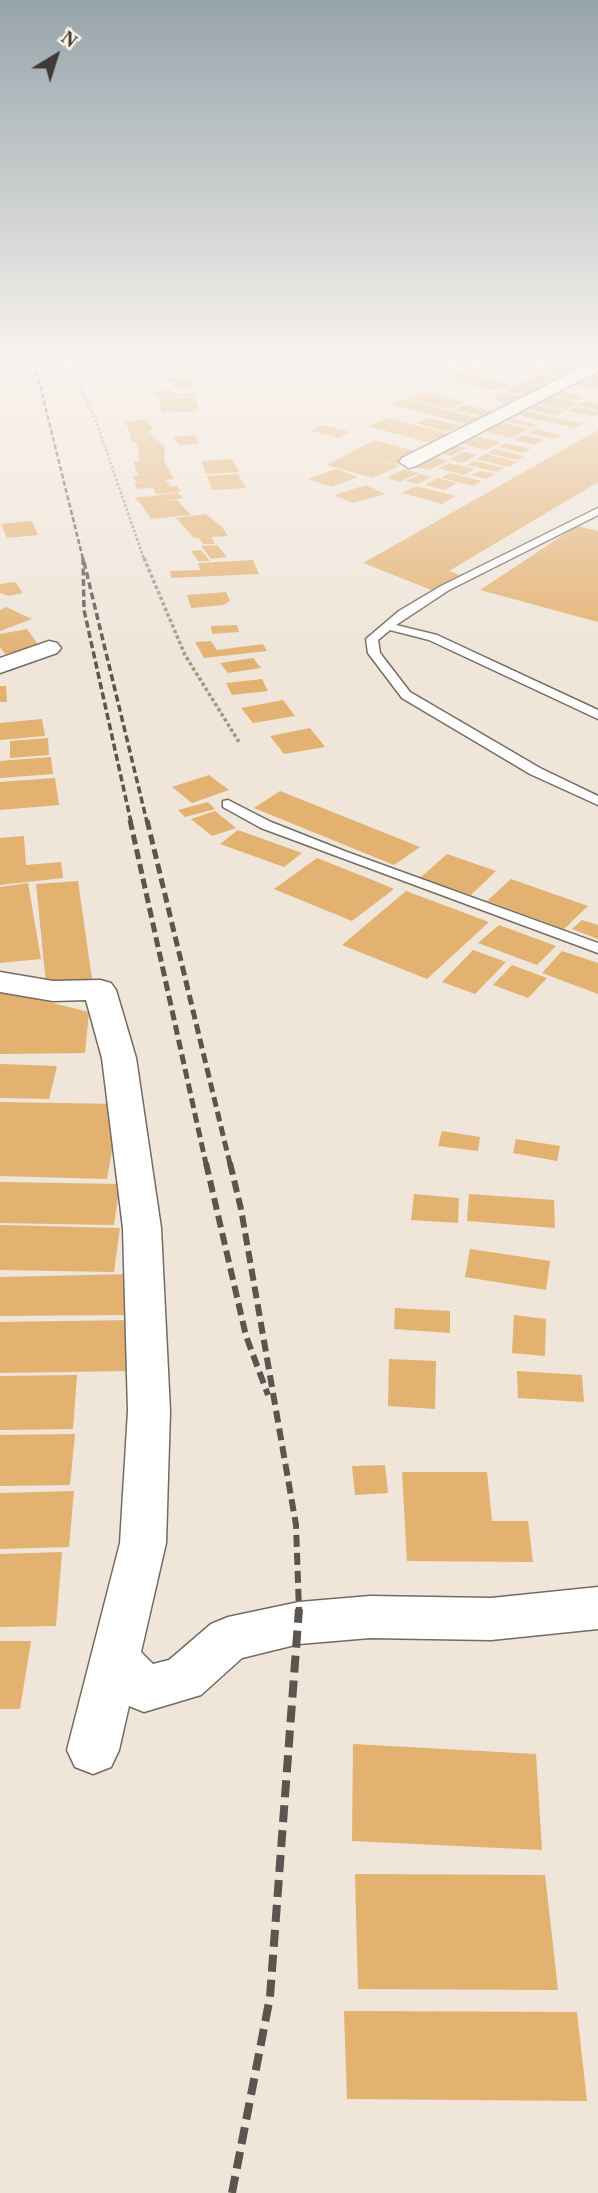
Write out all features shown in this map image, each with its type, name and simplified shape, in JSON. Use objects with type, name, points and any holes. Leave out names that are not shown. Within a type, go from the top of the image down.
[{"type":"street","points":[[409,462],[414,459]]},
{"type":"street","points":[[0,666],[50,648]]},
{"type":"street","points":[[0,982],[53,991],[100,990],[119,1058],[142,1228],[149,1411],[143,1543],[93,1750]]},
{"type":"street","points":[[115,1658],[144,1689],[183,1679],[228,1639],[299,1623],[370,1617],[502,1618],[598,1608]]},
{"type":"lane","points":[[598,511],[445,588],[403,613],[372,639],[374,653],[406,695],[535,771],[598,801]]},
{"type":"lane","points":[[388,626],[433,637],[598,715]]},
{"type":"lane","points":[[228,804],[265,825],[342,855],[598,948]]},
{"type":"path","points":[[109,459],[143,556],[185,655],[239,742]]},
{"type":"building","points":[[139,459],[164,459],[174,479],[166,480],[170,486],[161,487],[177,486],[181,492],[156,494],[153,488],[138,489],[134,483],[149,481],[136,482],[133,476],[146,474],[138,475],[134,462],[139,462]]},
{"type":"building","points":[[232,459],[239,472],[206,474],[202,461]]},
{"type":"building","points":[[338,459],[375,459],[399,466],[373,478],[327,465]]},
{"type":"building","points":[[376,459],[404,459],[395,464]]},
{"type":"building","points":[[425,459],[448,461],[429,470],[412,466]]},
{"type":"building","points":[[450,459],[469,459],[462,463]]},
{"type":"building","points":[[477,459],[518,462],[509,467]]},
{"type":"building","points":[[546,459],[598,459],[598,482],[449,571],[460,575],[434,591],[363,563]]},
{"type":"building","points":[[474,461],[505,468],[497,472],[467,465]]},
{"type":"building","points":[[449,463],[475,469],[464,475],[438,468]]},
{"type":"building","points":[[336,469],[358,477],[331,487],[308,479]]},
{"type":"building","points":[[404,469],[419,473],[400,482],[386,478]]},
{"type":"building","points":[[480,471],[495,474],[486,479],[471,475]]},
{"type":"building","points":[[450,473],[482,481],[473,486],[441,478]]},
{"type":"building","points":[[238,474],[246,488],[212,490],[207,476]]},
{"type":"building","points":[[420,474],[432,477],[418,484],[406,481]]},
{"type":"building","points":[[437,478],[457,483],[445,490],[425,485]]},
{"type":"building","points":[[366,485],[385,494],[352,503],[334,495]]},
{"type":"building","points":[[416,486],[456,496],[442,504],[402,493]]},
{"type":"building","points":[[178,493],[184,498],[159,502],[177,500],[191,515],[151,519],[134,498]]},
{"type":"building","points":[[206,514],[222,527],[228,536],[211,537],[215,544],[203,544],[199,538],[194,538],[176,518]]},
{"type":"building","points":[[32,521],[38,535],[7,538],[1,524]]},
{"type":"building","points":[[577,526],[598,531],[598,622],[480,590]]},
{"type":"building","points":[[217,545],[227,557],[211,559],[201,546]]},
{"type":"building","points":[[201,550],[210,561],[198,561],[191,551]]},
{"type":"building","points":[[253,560],[259,574],[171,578],[170,571],[200,570],[198,563]]},
{"type":"building","points":[[15,582],[23,593],[8,596],[0,593],[0,584]]},
{"type":"building","points":[[226,592],[230,601],[223,605],[191,608],[187,595]]},
{"type":"building","points":[[6,607],[32,619],[0,631],[0,610]]},
{"type":"building","points":[[237,625],[239,632],[212,634],[211,626]]},
{"type":"building","points":[[27,629],[40,647],[5,654],[0,647],[0,634]]},
{"type":"building","points":[[211,641],[217,650],[263,644],[267,651],[204,658],[195,642]]},
{"type":"building","points":[[253,658],[261,668],[228,673],[220,663]]},
{"type":"building","points":[[262,679],[268,691],[232,695],[226,683]]},
{"type":"building","points":[[0,686],[6,686],[7,702],[0,702]]},
{"type":"building","points":[[283,700],[295,716],[253,723],[241,708]]},
{"type":"building","points":[[42,719],[45,736],[0,740],[0,723]]},
{"type":"building","points":[[310,728],[325,747],[284,754],[270,736]]},
{"type":"building","points":[[48,738],[49,755],[10,758],[10,741]]},
{"type":"building","points":[[51,757],[53,774],[0,778],[0,761]]},
{"type":"building","points":[[209,775],[229,790],[192,803],[172,787]]},
{"type":"building","points":[[55,778],[59,805],[0,810],[0,782]]},
{"type":"building","points":[[280,791],[420,847],[394,865],[254,808]]},
{"type":"building","points":[[208,802],[215,809],[185,817],[178,810]]},
{"type":"building","points":[[215,811],[236,828],[212,836],[191,819]]},
{"type":"building","points":[[238,830],[302,853],[284,867],[220,844]]},
{"type":"building","points":[[24,836],[26,865],[61,862],[63,878],[0,885],[0,838]]},
{"type":"building","points":[[447,854],[496,871],[471,895],[420,878]]},
{"type":"building","points":[[317,858],[394,889],[352,921],[274,889]]},
{"type":"building","points":[[511,879],[588,906],[564,929],[487,901]]},
{"type":"building","points":[[78,881],[92,979],[46,984],[36,884]]},
{"type":"building","points":[[28,883],[41,959],[0,963],[0,887]]},
{"type":"building","points":[[406,891],[489,922],[427,979],[342,945]]},
{"type":"building","points":[[582,920],[598,925],[598,939],[572,929]]},
{"type":"building","points":[[499,925],[556,946],[537,965],[478,943]]},
{"type":"building","points":[[473,950],[506,962],[475,994],[442,982]]},
{"type":"building","points":[[562,951],[598,963],[598,994],[542,973]]},
{"type":"building","points":[[512,965],[547,978],[528,998],[493,985]]},
{"type":"building","points":[[0,990],[89,1012],[85,1053],[0,1054]]},
{"type":"building","points":[[0,1064],[57,1066],[49,1099],[0,1098]]},
{"type":"building","points":[[0,1102],[120,1104],[107,1179],[0,1176]]},
{"type":"building","points":[[442,1131],[480,1137],[478,1151],[438,1146]]},
{"type":"building","points":[[516,1139],[560,1146],[557,1161],[513,1153]]},
{"type":"building","points":[[0,1182],[120,1184],[114,1225],[0,1223]]},
{"type":"building","points":[[414,1194],[459,1198],[458,1223],[411,1220]]},
{"type":"building","points":[[469,1194],[554,1200],[555,1228],[467,1221]]},
{"type":"building","points":[[0,1225],[120,1228],[114,1272],[0,1270]]},
{"type":"building","points":[[470,1249],[550,1261],[546,1290],[465,1277]]},
{"type":"building","points":[[132,1274],[129,1315],[0,1316],[0,1277]]},
{"type":"building","points":[[395,1308],[450,1311],[450,1333],[394,1329]]},
{"type":"building","points":[[514,1315],[546,1319],[545,1356],[512,1353]]},
{"type":"building","points":[[134,1320],[131,1371],[0,1373],[0,1322]]},
{"type":"building","points":[[389,1359],[436,1361],[435,1409],[388,1406]]},
{"type":"building","points":[[517,1371],[582,1375],[584,1402],[518,1398]]},
{"type":"building","points":[[77,1375],[73,1429],[0,1430],[0,1376]]},
{"type":"building","points":[[75,1434],[70,1485],[0,1486],[0,1435]]},
{"type":"building","points":[[385,1465],[388,1493],[355,1495],[352,1466]]},
{"type":"building","points":[[402,1472],[487,1472],[492,1521],[528,1521],[533,1562],[407,1561]]},
{"type":"building","points":[[74,1491],[69,1547],[0,1549],[0,1493]]},
{"type":"building","points":[[62,1552],[56,1626],[0,1627],[0,1554]]},
{"type":"building","points":[[0,1641],[31,1641],[20,1709],[0,1709]]},
{"type":"building","points":[[353,1744],[536,1754],[542,1850],[352,1841]]},
{"type":"building","points":[[355,1874],[545,1875],[558,1990],[358,1989]]},
{"type":"building","points":[[344,2011],[577,2012],[587,2101],[347,2099]]},
{"type":"railway","points":[[58,459],[83,559]]},
{"type":"railway","points":[[83,558],[84,610],[131,822]]},
{"type":"railway","points":[[84,562],[147,822]]},
{"type":"railway","points":[[130,820],[206,1164]]},
{"type":"railway","points":[[147,820],[230,1164]]},
{"type":"railway","points":[[206,1163],[246,1336],[268,1395]]},
{"type":"railway","points":[[230,1163],[241,1209],[296,1525],[299,1610]]},
{"type":"railway","points":[[232,2193],[270,1997],[299,1610]]}]
